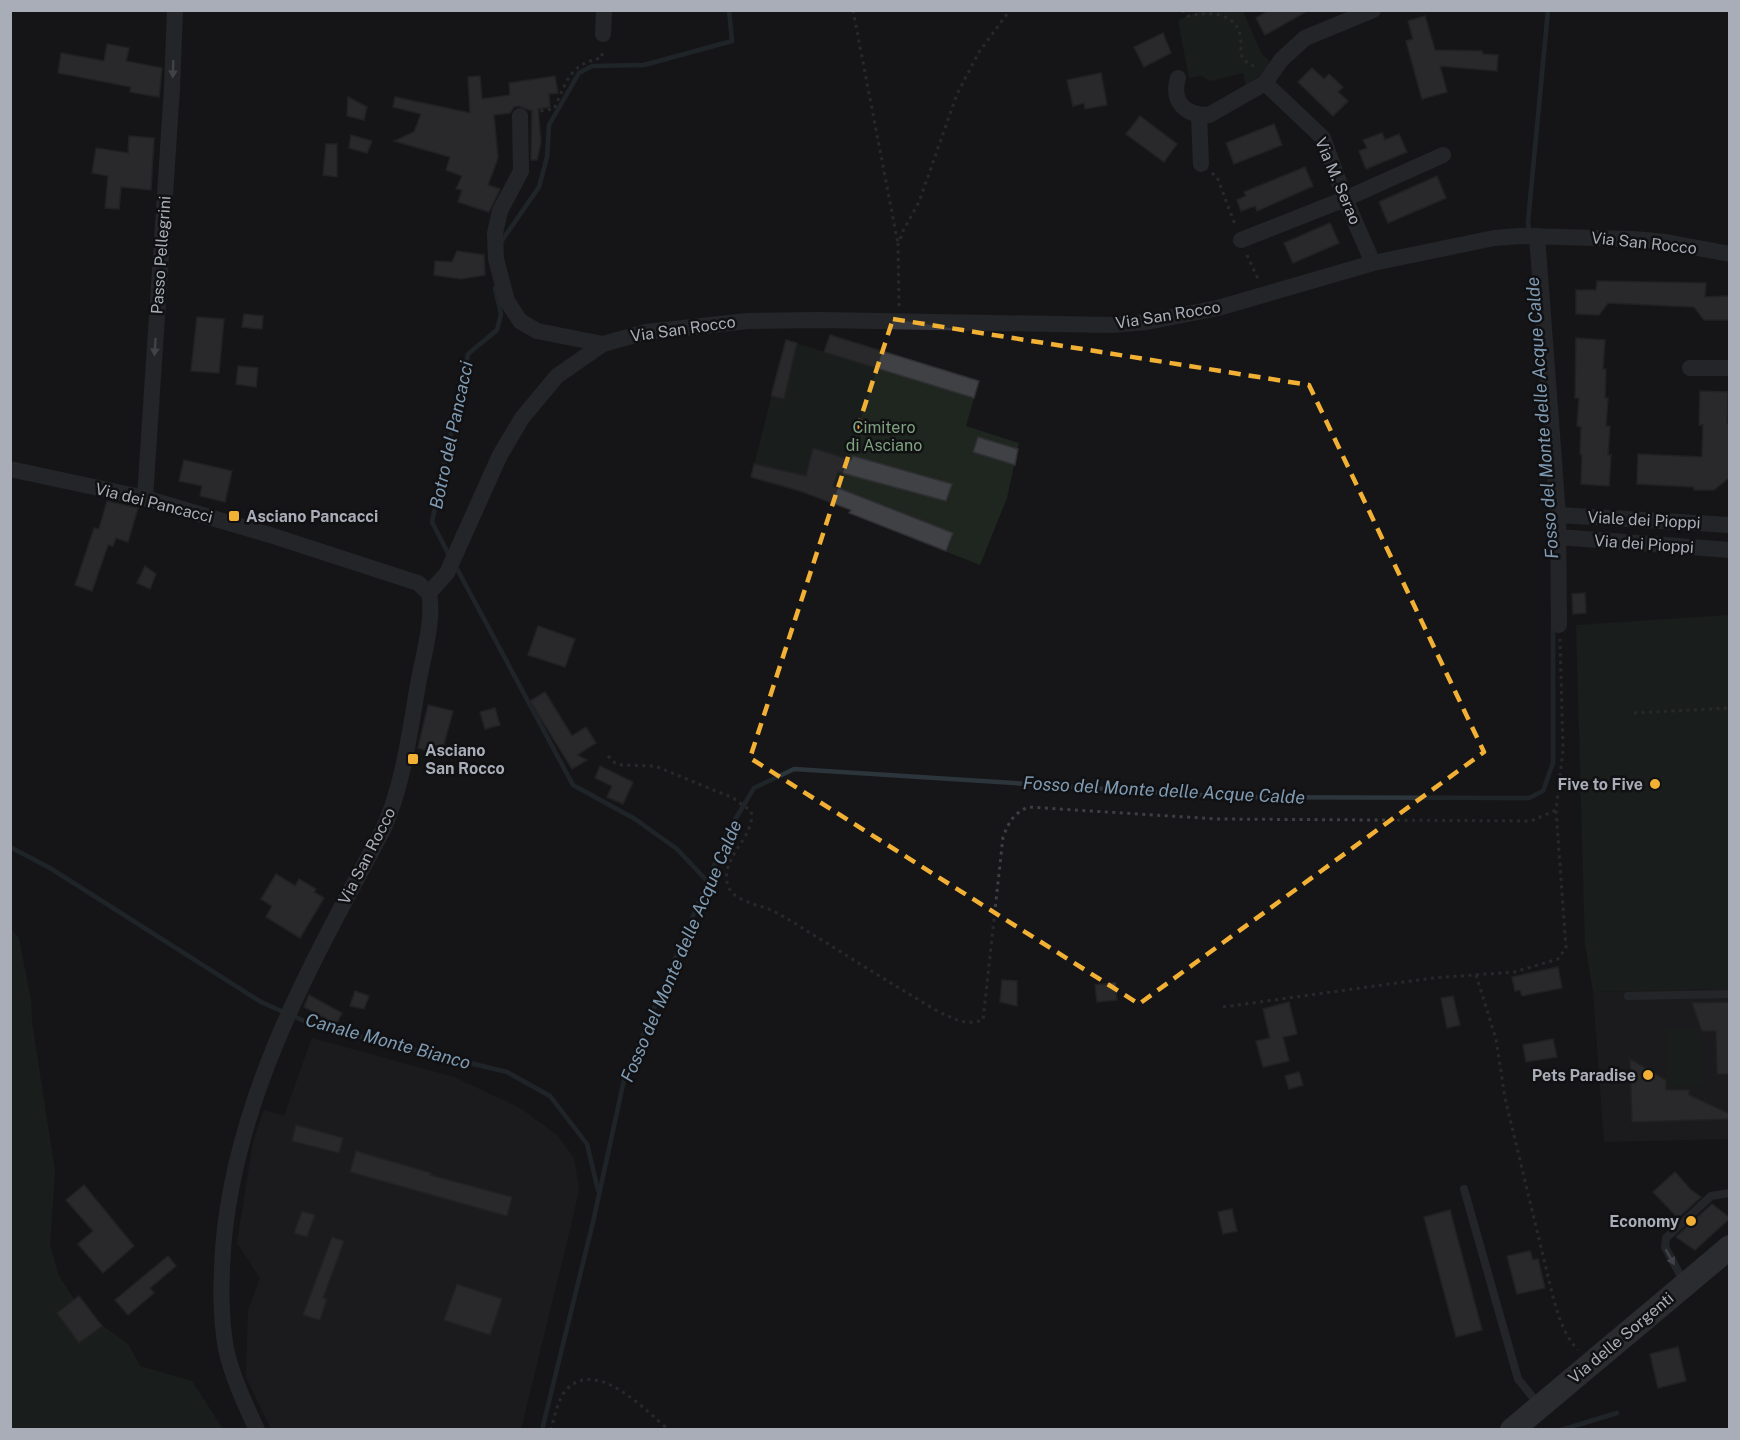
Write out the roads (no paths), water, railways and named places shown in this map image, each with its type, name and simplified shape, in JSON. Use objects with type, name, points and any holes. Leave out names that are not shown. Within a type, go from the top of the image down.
[{"type":"main road","name":"Via delle Sorgenti","points":[[1512,1430],[1730,1247]]},
{"type":"street","name":"Passo Pellegrini","points":[[145,498],[175,10]]},
{"type":"street","points":[[603,34],[604,10]]},
{"type":"street","points":[[1178,78],[1175,87],[1177,98],[1190,113],[1199,116],[1209,115],[1268,79],[1281,60],[1305,38],[1373,10]]},
{"type":"street","name":"Via M. Serao","points":[[1268,79],[1323,138],[1373,263]]},
{"type":"street","points":[[520,116],[521,171],[500,211],[495,233],[496,258],[507,301],[515,316],[526,326],[545,333],[603,344]]},
{"type":"street","points":[[1199,116],[1201,164]]},
{"type":"street","points":[[1241,240],[1346,199],[1443,155]]},
{"type":"street","points":[[1530,236],[1558,515],[1559,625]]},
{"type":"street","name":"Via San Rocco","points":[[257,1430],[240,1392],[226,1349],[222,1313],[221,1274],[226,1222],[237,1161],[282,1026],[383,830],[392,808],[403,767],[422,664],[430,610],[429,593],[447,573],[458,552],[500,455],[522,418],[557,376],[603,344],[646,332],[748,321],[821,320],[1111,325],[1147,322],[1218,309],[1373,263],[1480,240],[1530,236],[1644,240],[1730,254]]},
{"type":"street","points":[[1690,368],[1730,368]]},
{"type":"street","name":"Via dei Pancacci","points":[[10,469],[145,498],[350,560],[418,583],[429,593]]},
{"type":"street","name":"Viale dei Pioppi","points":[[1558,515],[1730,525]]},
{"type":"street","name":"Via dei Pioppi","points":[[1558,537],[1730,550]]},
{"type":"lane","points":[[1628,996],[1730,994]]},
{"type":"lane","points":[[1464,1189],[1518,1379],[1540,1406]]},
{"type":"lane","points":[[1685,1285],[1665,1247],[1666,1238],[1710,1196],[1730,1193]]},
{"type":"waterway","name":"Botro del Pancacci","points":[[501,242],[539,187],[547,157],[549,125],[579,73],[592,66],[644,65],[732,41],[729,10]]},
{"type":"waterway","name":"Fosso del Monte delle Acque Calde","points":[[1529,232],[1528,222],[1548,10]]},
{"type":"waterway","name":"Botro del Pancacci","points":[[450,557],[432,522],[468,354],[497,330],[501,314],[495,288]]},
{"type":"waterway","name":"Botro del Pancacci","points":[[456,567],[573,785],[635,819],[677,849],[708,882]]},
{"type":"waterway","name":"Fosso del Monte delle Acque Calde","points":[[542,1430],[593,1222],[624,1080],[730,828],[754,788],[794,769],[1231,797],[1529,798],[1543,791],[1553,763],[1553,626]]},
{"type":"waterway","name":"Canale Monte Bianco","points":[[10,847],[50,868],[261,1002],[286,1013]]},
{"type":"waterway","name":"Canale Monte Bianco","points":[[293,1016],[316,1026],[507,1072],[550,1096],[587,1144],[598,1190]]},
{"type":"waterway","points":[[1561,1430],[1617,1413]]},
{"type":"place","name":"Asciano Pancacci","points":[[234,516]]},
{"type":"place","name":"Asciano San Rocco","points":[[413,759]]},
{"type":"place","name":"Five to Five","points":[[1655,784]]},
{"type":"place","name":"Pets Paradise","points":[[1648,1075]]},
{"type":"place","name":"Economy","points":[[1691,1221]]},
{"type":"park label","name":"Cimitero di Asciano","points":[[884,436]]}]
